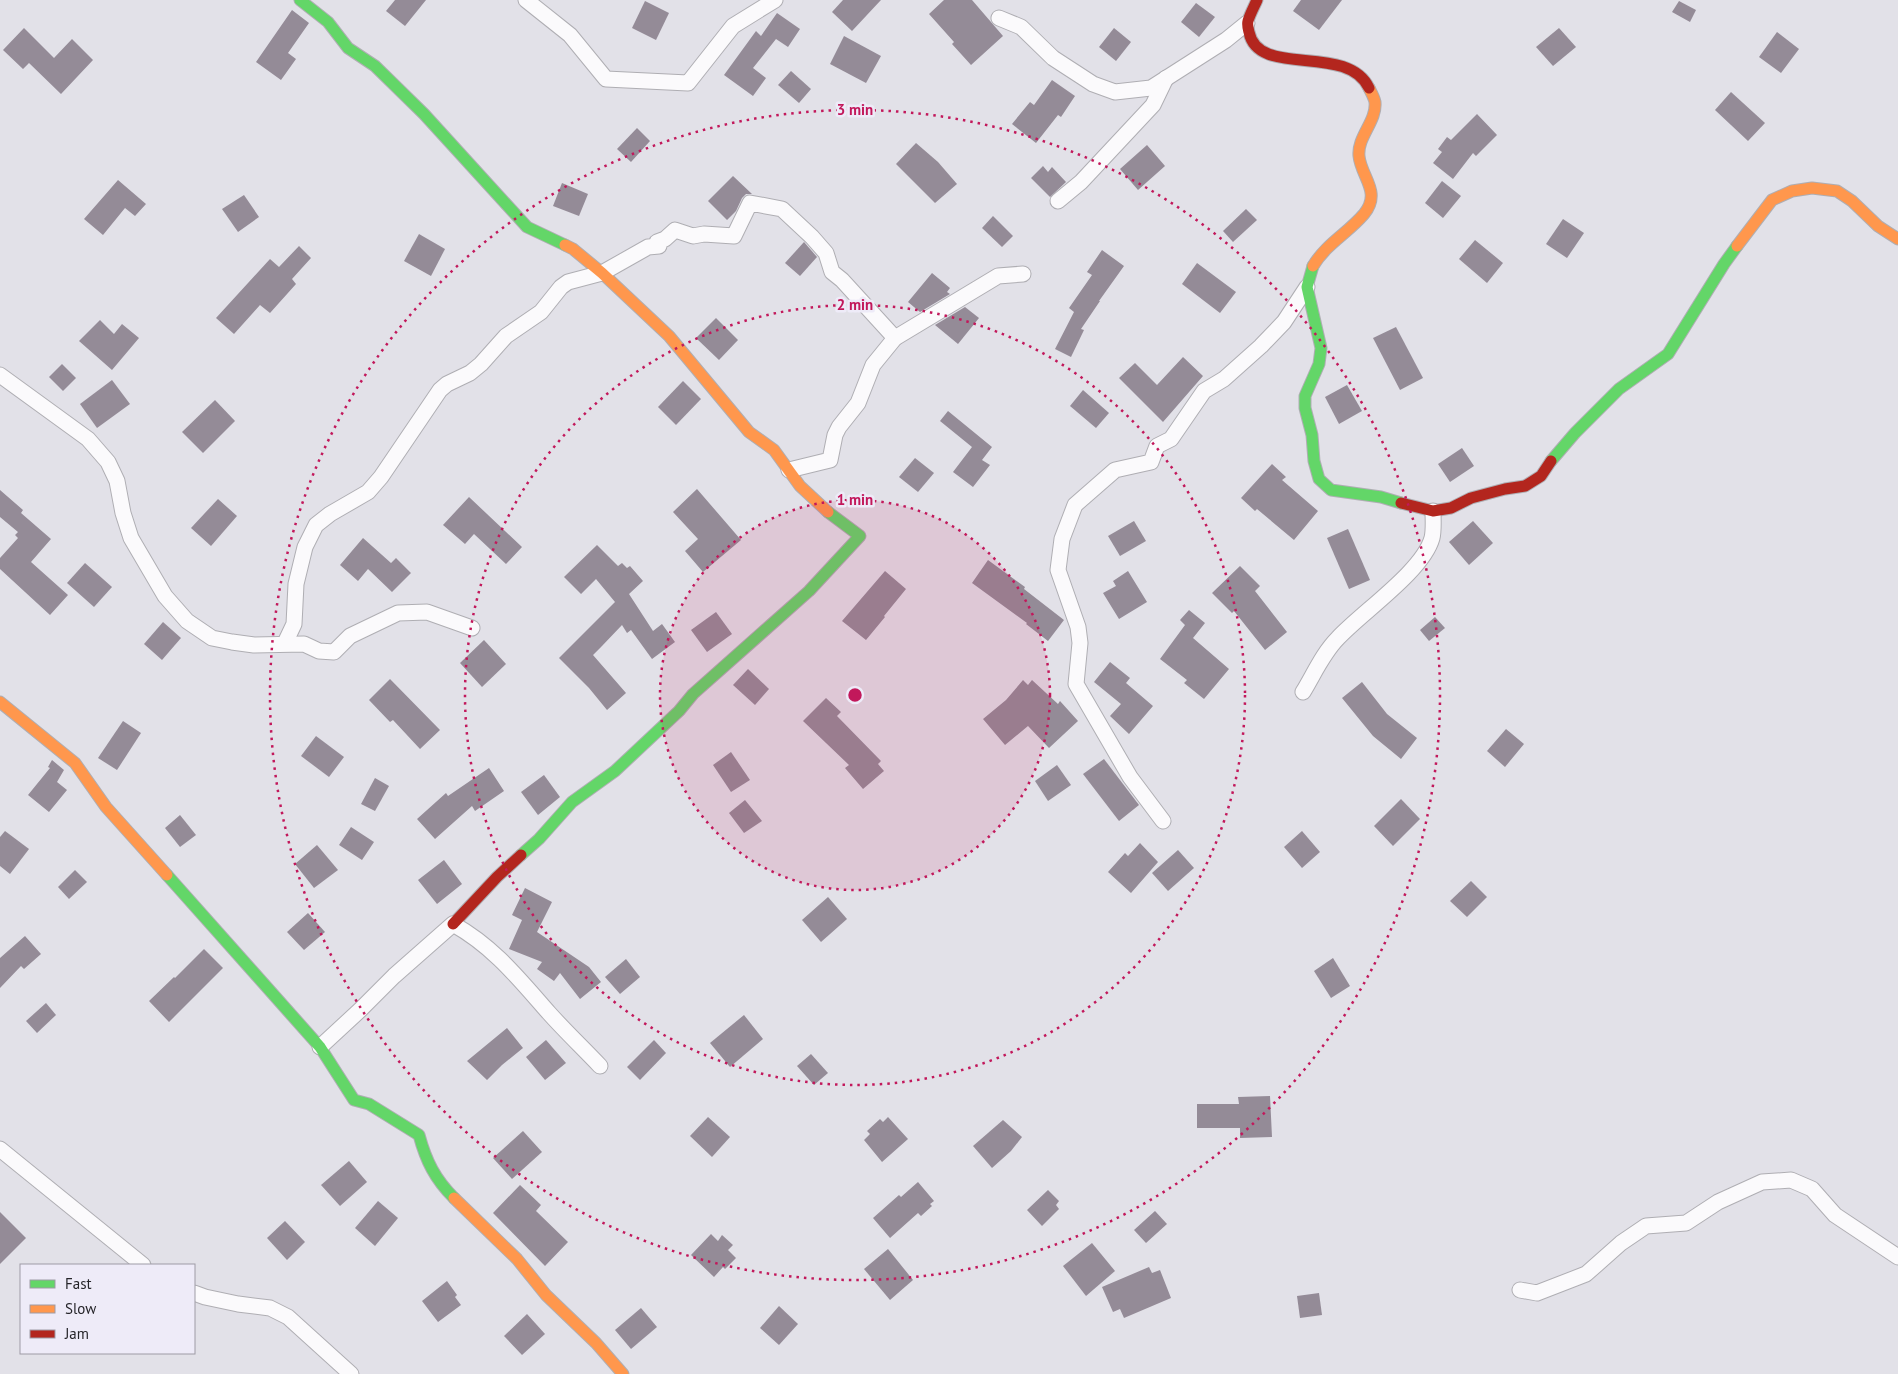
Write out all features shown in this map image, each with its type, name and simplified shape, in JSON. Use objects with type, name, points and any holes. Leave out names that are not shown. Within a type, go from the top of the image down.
[{"type":"street","points":[[300,0],[328,22],[348,48],[376,66],[424,114],[527,227],[573,250],[602,273],[669,336],[749,432],[774,450],[800,486],[860,536],[809,591],[693,694],[679,711],[615,771],[572,802],[539,839],[497,877],[454,924],[394,976],[320,1047]]},
{"type":"street","points":[[526,0],[570,35],[606,79],[688,84],[733,26],[775,0]]},
{"type":"street","points":[[1163,821],[1130,777],[1076,684],[1080,643],[1078,627],[1058,570],[1062,539],[1075,505],[1115,470],[1151,462],[1157,446],[1171,439],[1204,391],[1230,373],[1284,322],[1307,287],[1311,270],[1320,254],[1364,214],[1371,201],[1369,183],[1359,156],[1363,138],[1373,118],[1374,100],[1366,82],[1354,72],[1332,63],[1270,56],[1259,51],[1250,39],[1248,23],[1257,0]]},
{"type":"street","points":[[999,18],[1021,27],[1053,58],[1093,84],[1115,92],[1150,88],[1226,40],[1248,23]]},
{"type":"street","points":[[1058,201],[1080,182],[1153,105],[1166,78]]},
{"type":"street","points":[[1307,287],[1321,348],[1319,364],[1305,396],[1305,408],[1312,435],[1314,461],[1319,479],[1331,490],[1381,497],[1433,511],[1451,508],[1471,498],[1525,486],[1542,476],[1556,454],[1575,432],[1618,389],[1668,354],[1724,264],[1772,200],[1792,191],[1812,188],[1837,191],[1852,201],[1878,226],[1898,239]]},
{"type":"street","points":[[285,643],[294,624],[296,584],[305,547],[316,525],[330,514],[368,492],[381,477],[440,390],[447,384],[470,373],[481,364],[506,336],[541,312],[561,287],[568,282],[602,273],[648,247],[659,246],[657,242],[665,239],[674,230],[693,236],[704,234],[734,236],[750,203],[782,209],[812,236],[826,253],[832,272],[842,280],[895,338]]},
{"type":"street","points":[[788,470],[830,460],[835,435],[839,427],[858,403],[873,366],[884,349],[895,338],[998,276],[1023,274]]},
{"type":"street","points":[[1284,322],[1313,318]]},
{"type":"street","points":[[0,375],[88,439],[108,462],[117,481],[123,513],[131,538],[165,596],[187,621],[212,638],[254,644],[304,644],[319,651],[334,652],[350,636],[398,613],[427,612],[472,628]]},
{"type":"street","points":[[1303,692],[1338,638],[1386,595],[1423,556],[1432,537],[1433,511]]},
{"type":"street","points":[[0,702],[75,763],[106,807],[320,1047],[354,1100],[369,1104],[419,1135],[425,1158],[445,1189],[517,1259],[546,1295],[596,1343],[623,1374]]},
{"type":"street","points":[[454,924],[475,936],[513,971],[550,1014],[600,1066]]},
{"type":"street","points":[[0,1149],[142,1264]]},
{"type":"street","points":[[1520,1290],[1536,1293],[1586,1274],[1622,1243],[1646,1226],[1686,1223],[1718,1202],[1762,1182],[1791,1180],[1812,1189],[1835,1215],[1898,1257]]},
{"type":"street","points":[[195,1293],[238,1304],[270,1308],[288,1317],[351,1374]]},
{"type":"building","points":[[395,0],[426,0],[405,26],[386,11]]},
{"type":"building","points":[[843,0],[881,0],[852,31],[832,12]]},
{"type":"building","points":[[944,0],[972,0],[1003,36],[971,65],[929,14]]},
{"type":"building","points":[[1301,0],[1342,0],[1319,30],[1293,11]]},
{"type":"building","points":[[645,1],[669,13],[656,40],[632,28]]},
{"type":"building","points":[[1679,1],[1696,10],[1690,22],[1672,12]]},
{"type":"building","points":[[1196,3],[1215,17],[1199,37],[1181,22]]},
{"type":"building","points":[[292,10],[309,23],[288,53],[296,59],[281,80],[256,62]]},
{"type":"building","points":[[777,13],[800,29],[788,47],[776,39],[753,68],[766,78],[753,96],[724,75],[756,31],[761,36]]},
{"type":"building","points":[[24,28],[54,58],[72,39],[93,60],[61,94],[29,63],[23,69],[3,50]]},
{"type":"building","points":[[1114,28],[1131,42],[1116,61],[1099,47]]},
{"type":"building","points":[[1559,28],[1576,47],[1553,66],[1536,47]]},
{"type":"building","points":[[1777,32],[1799,49],[1781,73],[1759,57]]},
{"type":"building","points":[[844,36],[881,56],[866,83],[830,64]]},
{"type":"building","points":[[791,71],[811,89],[799,103],[778,85]]},
{"type":"building","points":[[1052,80],[1075,96],[1061,117],[1058,115],[1036,143],[1012,124],[1030,102],[1034,105]]},
{"type":"building","points":[[1731,92],[1765,123],[1748,141],[1715,110]]},
{"type":"building","points":[[1477,114],[1497,135],[1476,156],[1473,153],[1453,179],[1433,163],[1442,152],[1438,149],[1447,137],[1451,140]]},
{"type":"building","points":[[637,128],[650,141],[631,162],[617,149]]},
{"type":"building","points":[[916,143],[938,162],[957,184],[935,203],[896,164]]},
{"type":"building","points":[[1147,145],[1165,166],[1138,190],[1120,169]]},
{"type":"building","points":[[1043,166],[1048,172],[1052,167],[1066,182],[1050,197],[1031,178]]},
{"type":"building","points":[[733,176],[752,194],[746,194],[742,198],[736,211],[727,220],[708,201]]},
{"type":"building","points":[[118,180],[146,204],[135,216],[125,208],[103,235],[84,219]]},
{"type":"building","points":[[1442,181],[1461,196],[1443,218],[1425,203]]},
{"type":"building","points":[[562,183],[588,194],[579,216],[553,206]]},
{"type":"building","points":[[244,195],[259,217],[238,232],[222,209]]},
{"type":"building","points":[[1246,209],[1257,220],[1233,242],[1223,231]]},
{"type":"building","points":[[993,216],[1013,236],[1002,247],[982,228]]},
{"type":"building","points":[[1563,219],[1584,233],[1567,258],[1546,244]]},
{"type":"building","points":[[419,234],[445,249],[431,276],[404,261]]},
{"type":"building","points":[[1475,240],[1503,263],[1487,283],[1459,259]]},
{"type":"building","points":[[804,242],[817,257],[800,276],[785,263]]},
{"type":"building","points":[[299,246],[311,258],[292,279],[296,284],[270,313],[260,305],[234,334],[216,318],[270,259],[279,267]]},
{"type":"building","points":[[1102,250],[1124,266],[1081,329],[1084,330],[1071,357],[1055,349],[1074,312],[1069,308],[1092,275],[1087,272]]},
{"type":"building","points":[[1197,263],[1236,292],[1220,313],[1182,284]]},
{"type":"building","points":[[932,273],[950,288],[947,292],[950,294],[920,312],[908,302]]},
{"type":"building","points":[[965,307],[979,318],[958,344],[935,325]]},
{"type":"building","points":[[716,318],[738,340],[719,360],[696,338]]},
{"type":"building","points":[[100,320],[114,334],[122,324],[139,338],[112,370],[79,341]]},
{"type":"building","points":[[1396,327],[1423,378],[1400,390],[1373,338]]},
{"type":"building","points":[[1183,357],[1203,376],[1163,422],[1119,378],[1135,363],[1157,385]]},
{"type":"building","points":[[62,364],[76,378],[63,391],[49,377]]},
{"type":"building","points":[[112,380],[130,404],[97,428],[80,404]]},
{"type":"building","points":[[683,381],[701,399],[676,425],[658,407]]},
{"type":"building","points":[[1347,385],[1362,411],[1339,424],[1325,397]]},
{"type":"building","points":[[1083,390],[1109,413],[1096,428],[1070,406]]},
{"type":"building","points":[[215,400],[235,421],[203,453],[182,432]]},
{"type":"building","points":[[948,411],[992,447],[982,460],[990,465],[973,487],[953,472],[972,447],[940,421]]},
{"type":"building","points":[[1462,448],[1474,466],[1450,482],[1438,464]]},
{"type":"building","points":[[915,458],[934,473],[918,492],[899,477]]},
{"type":"building","points":[[1272,464],[1286,477],[1282,480],[1318,511],[1294,540],[1241,498]]},
{"type":"building","points":[[697,489],[741,540],[703,572],[685,551],[698,539],[673,512]]},
{"type":"building","points":[[0,490],[23,510],[21,513],[51,539],[31,562],[68,595],[50,615],[0,569],[0,558],[18,538],[15,535],[18,532],[0,517]]},
{"type":"building","points":[[469,497],[522,547],[506,564],[474,534],[465,544],[443,525]]},
{"type":"building","points":[[218,499],[237,516],[211,546],[191,528]]},
{"type":"building","points":[[1134,521],[1146,541],[1120,556],[1108,536]]},
{"type":"building","points":[[1473,521],[1493,543],[1469,565],[1449,542]]},
{"type":"building","points":[[1348,529],[1370,580],[1349,589],[1327,538]]},
{"type":"building","points":[[363,538],[391,563],[396,558],[411,573],[392,592],[368,569],[358,581],[340,565]]},
{"type":"building","points":[[597,545],[618,566],[622,563],[627,568],[630,566],[643,581],[629,594],[653,631],[662,624],[675,642],[652,659],[631,630],[627,633],[622,625],[593,655],[626,693],[607,710],[589,688],[559,658],[615,602],[596,579],[581,594],[564,577]]},
{"type":"building","points":[[988,560],[1025,587],[1024,589],[1064,620],[1048,641],[1027,623],[972,583]]},
{"type":"building","points":[[85,563],[112,587],[94,607],[67,583]]},
{"type":"building","points":[[1240,566],[1260,586],[1255,591],[1287,632],[1265,650],[1234,611],[1232,613],[1212,593]]},
{"type":"building","points":[[885,571],[906,589],[866,640],[842,621]]},
{"type":"building","points":[[1128,571],[1147,602],[1119,619],[1103,593],[1116,586],[1113,581]]},
{"type":"building","points":[[1189,610],[1205,623],[1193,638],[1229,669],[1204,699],[1184,683],[1187,680],[1160,659],[1185,625],[1180,620]]},
{"type":"building","points":[[716,612],[732,634],[707,652],[691,630]]},
{"type":"building","points":[[1435,617],[1445,628],[1429,641],[1420,630]]},
{"type":"building","points":[[163,622],[181,638],[162,660],[144,644]]},
{"type":"building","points":[[484,640],[506,664],[482,687],[460,663]]},
{"type":"building","points":[[1110,662],[1130,678],[1126,683],[1153,706],[1129,734],[1110,716],[1121,704],[1094,682]]},
{"type":"building","points":[[748,669],[769,689],[755,705],[733,685]]},
{"type":"building","points":[[390,679],[440,730],[420,749],[393,720],[390,722],[369,700]]},
{"type":"building","points":[[1023,680],[1028,685],[1032,680],[1058,704],[1060,701],[1078,721],[1049,748],[1028,726],[1005,745],[983,719],[1006,700]]},
{"type":"building","points":[[1362,682],[1387,714],[1417,738],[1401,759],[1373,736],[1342,698]]},
{"type":"building","points":[[826,698],[841,712],[837,716],[881,761],[878,764],[884,771],[863,789],[845,768],[849,765],[803,721]]},
{"type":"building","points":[[123,721],[141,733],[117,770],[98,758]]},
{"type":"building","points":[[1506,729],[1524,744],[1505,767],[1487,751]]},
{"type":"building","points":[[316,736],[344,757],[329,777],[301,756]]},
{"type":"building","points":[[731,752],[750,780],[731,792],[713,765]]},
{"type":"building","points":[[1104,759],[1139,805],[1119,821],[1083,774]]},
{"type":"building","points":[[52,760],[64,770],[57,782],[67,790],[49,812],[28,795],[50,768],[48,767]]},
{"type":"building","points":[[1057,765],[1071,785],[1048,801],[1035,781]]},
{"type":"building","points":[[489,768],[504,791],[475,811],[472,806],[435,839],[417,819],[446,793],[448,796]]},
{"type":"building","points":[[544,775],[560,797],[538,815],[521,792]]},
{"type":"building","points":[[375,778],[389,786],[375,811],[361,804]]},
{"type":"building","points":[[1401,799],[1420,819],[1393,846],[1374,826]]},
{"type":"building","points":[[745,800],[762,821],[744,833],[729,813]]},
{"type":"building","points":[[180,815],[196,835],[180,847],[165,828]]},
{"type":"building","points":[[351,827],[374,842],[362,860],[339,845]]},
{"type":"building","points":[[5,831],[29,849],[10,874],[0,866],[0,837]]},
{"type":"building","points":[[1302,831],[1320,852],[1302,868],[1284,847]]},
{"type":"building","points":[[1140,843],[1158,862],[1131,893],[1108,872],[1125,853],[1128,856]]},
{"type":"building","points":[[317,845],[338,870],[314,888],[295,864]]},
{"type":"building","points":[[1178,850],[1194,868],[1168,891],[1152,873]]},
{"type":"building","points":[[444,860],[462,884],[437,904],[418,880]]},
{"type":"building","points":[[75,870],[87,882],[69,899],[58,887]]},
{"type":"building","points":[[1471,881],[1487,897],[1467,917],[1450,901]]},
{"type":"building","points":[[525,888],[552,902],[537,932],[589,967],[601,982],[580,999],[560,973],[554,981],[537,969],[542,962],[509,949],[522,920],[512,915]]},
{"type":"building","points":[[828,897],[847,919],[821,942],[802,920]]},
{"type":"building","points":[[308,913],[325,932],[304,950],[287,932]]},
{"type":"building","points":[[25,936],[41,954],[24,969],[21,966],[0,988],[0,958]]},
{"type":"building","points":[[204,949],[223,968],[169,1022],[149,1001]]},
{"type":"building","points":[[1333,958],[1350,986],[1331,998],[1314,971]]},
{"type":"building","points":[[626,959],[640,977],[620,994],[605,977]]},
{"type":"building","points":[[46,1003],[56,1015],[37,1033],[26,1021]]},
{"type":"building","points":[[744,1015],[763,1039],[730,1067],[710,1043]]},
{"type":"building","points":[[507,1028],[523,1048],[487,1080],[467,1061]]},
{"type":"building","points":[[546,1040],[566,1063],[545,1080],[526,1057]]},
{"type":"building","points":[[654,1040],[666,1053],[640,1080],[627,1067]]},
{"type":"building","points":[[811,1054],[828,1073],[814,1085],[797,1066]]},
{"type":"building","points":[[1270,1096],[1272,1137],[1240,1138],[1240,1128],[1197,1128],[1197,1104],[1239,1104],[1238,1097]]},
{"type":"building","points":[[708,1117],[730,1137],[712,1157],[690,1136]]},
{"type":"building","points":[[888,1117],[908,1139],[882,1162],[864,1140],[870,1134],[867,1131],[880,1119],[883,1122]]},
{"type":"building","points":[[1003,1120],[1022,1137],[1011,1151],[992,1168],[973,1146]]},
{"type":"building","points":[[523,1131],[542,1152],[512,1179],[493,1158]]},
{"type":"building","points":[[349,1161],[367,1182],[340,1206],[321,1185]]},
{"type":"building","points":[[918,1182],[934,1201],[930,1204],[932,1206],[921,1216],[918,1213],[890,1238],[873,1218],[899,1195],[901,1197]]},
{"type":"building","points":[[520,1185],[541,1205],[536,1211],[568,1242],[545,1266],[493,1213]]},
{"type":"building","points":[[1048,1190],[1059,1201],[1056,1205],[1059,1209],[1042,1226],[1027,1210]]},
{"type":"building","points":[[378,1201],[398,1218],[375,1246],[355,1228]]},
{"type":"building","points":[[1155,1211],[1167,1224],[1146,1243],[1134,1230]]},
{"type":"building","points":[[0,1212],[26,1238],[0,1264]]},
{"type":"building","points":[[285,1221],[305,1242],[287,1260],[267,1238]]},
{"type":"building","points":[[711,1234],[718,1241],[722,1235],[733,1245],[728,1250],[736,1258],[725,1269],[723,1267],[714,1277],[691,1255]]},
{"type":"building","points":[[1092,1243],[1115,1271],[1086,1296],[1063,1266]]},
{"type":"building","points":[[888,1249],[913,1280],[890,1300],[864,1269]]},
{"type":"building","points":[[1149,1267],[1152,1273],[1160,1270],[1171,1298],[1124,1318],[1120,1309],[1113,1312],[1102,1287]]},
{"type":"building","points":[[447,1281],[457,1295],[455,1297],[461,1305],[438,1322],[422,1301]]},
{"type":"building","points":[[1319,1293],[1322,1315],[1300,1318],[1297,1296]]},
{"type":"building","points":[[779,1306],[798,1324],[779,1345],[760,1328]]},
{"type":"building","points":[[641,1308],[657,1327],[631,1349],[615,1330]]},
{"type":"building","points":[[527,1314],[545,1334],[522,1355],[504,1336]]},
{"type":"traffic: fast","points":[[300,0],[328,22],[348,48],[375,66],[424,114],[527,227],[565,245]]},
{"type":"traffic: fast","points":[[1551,461],[1575,433],[1619,389],[1668,354],[1737,246]]},
{"type":"traffic: fast","points":[[1313,266],[1307,287],[1321,348],[1319,364],[1305,396],[1305,408],[1312,435],[1314,461],[1319,479],[1331,490],[1381,497],[1401,503]]},
{"type":"traffic: fast","points":[[521,855],[539,839],[572,802],[615,771],[679,711],[693,694],[809,591],[860,536],[828,512]]},
{"type":"traffic: fast","points":[[167,875],[320,1047],[354,1100],[369,1104],[419,1135],[432,1169],[454,1198]]},
{"type":"traffic: slow","points":[[1313,266],[1324,251],[1358,221],[1369,206],[1371,192],[1359,156],[1361,142],[1375,109],[1375,100],[1369,88]]},
{"type":"traffic: slow","points":[[1737,246],[1772,200],[1792,191],[1812,188],[1837,191],[1852,201],[1878,226],[1898,239]]},
{"type":"traffic: slow","points":[[565,245],[573,249],[602,273],[669,336],[749,432],[774,450],[800,486],[828,512]]},
{"type":"traffic: slow","points":[[0,702],[75,763],[106,807],[167,875]]},
{"type":"traffic: slow","points":[[454,1198],[517,1259],[546,1295],[596,1343],[623,1374]]},
{"type":"traffic: jam","points":[[1257,0],[1248,24],[1249,32],[1256,46],[1268,54],[1285,58],[1342,66],[1358,74],[1369,88]]},
{"type":"traffic: jam","points":[[1401,503],[1433,511],[1451,508],[1471,498],[1525,486],[1541,476],[1551,461]]},
{"type":"traffic: jam","points":[[453,924],[497,877],[521,855]]}]
